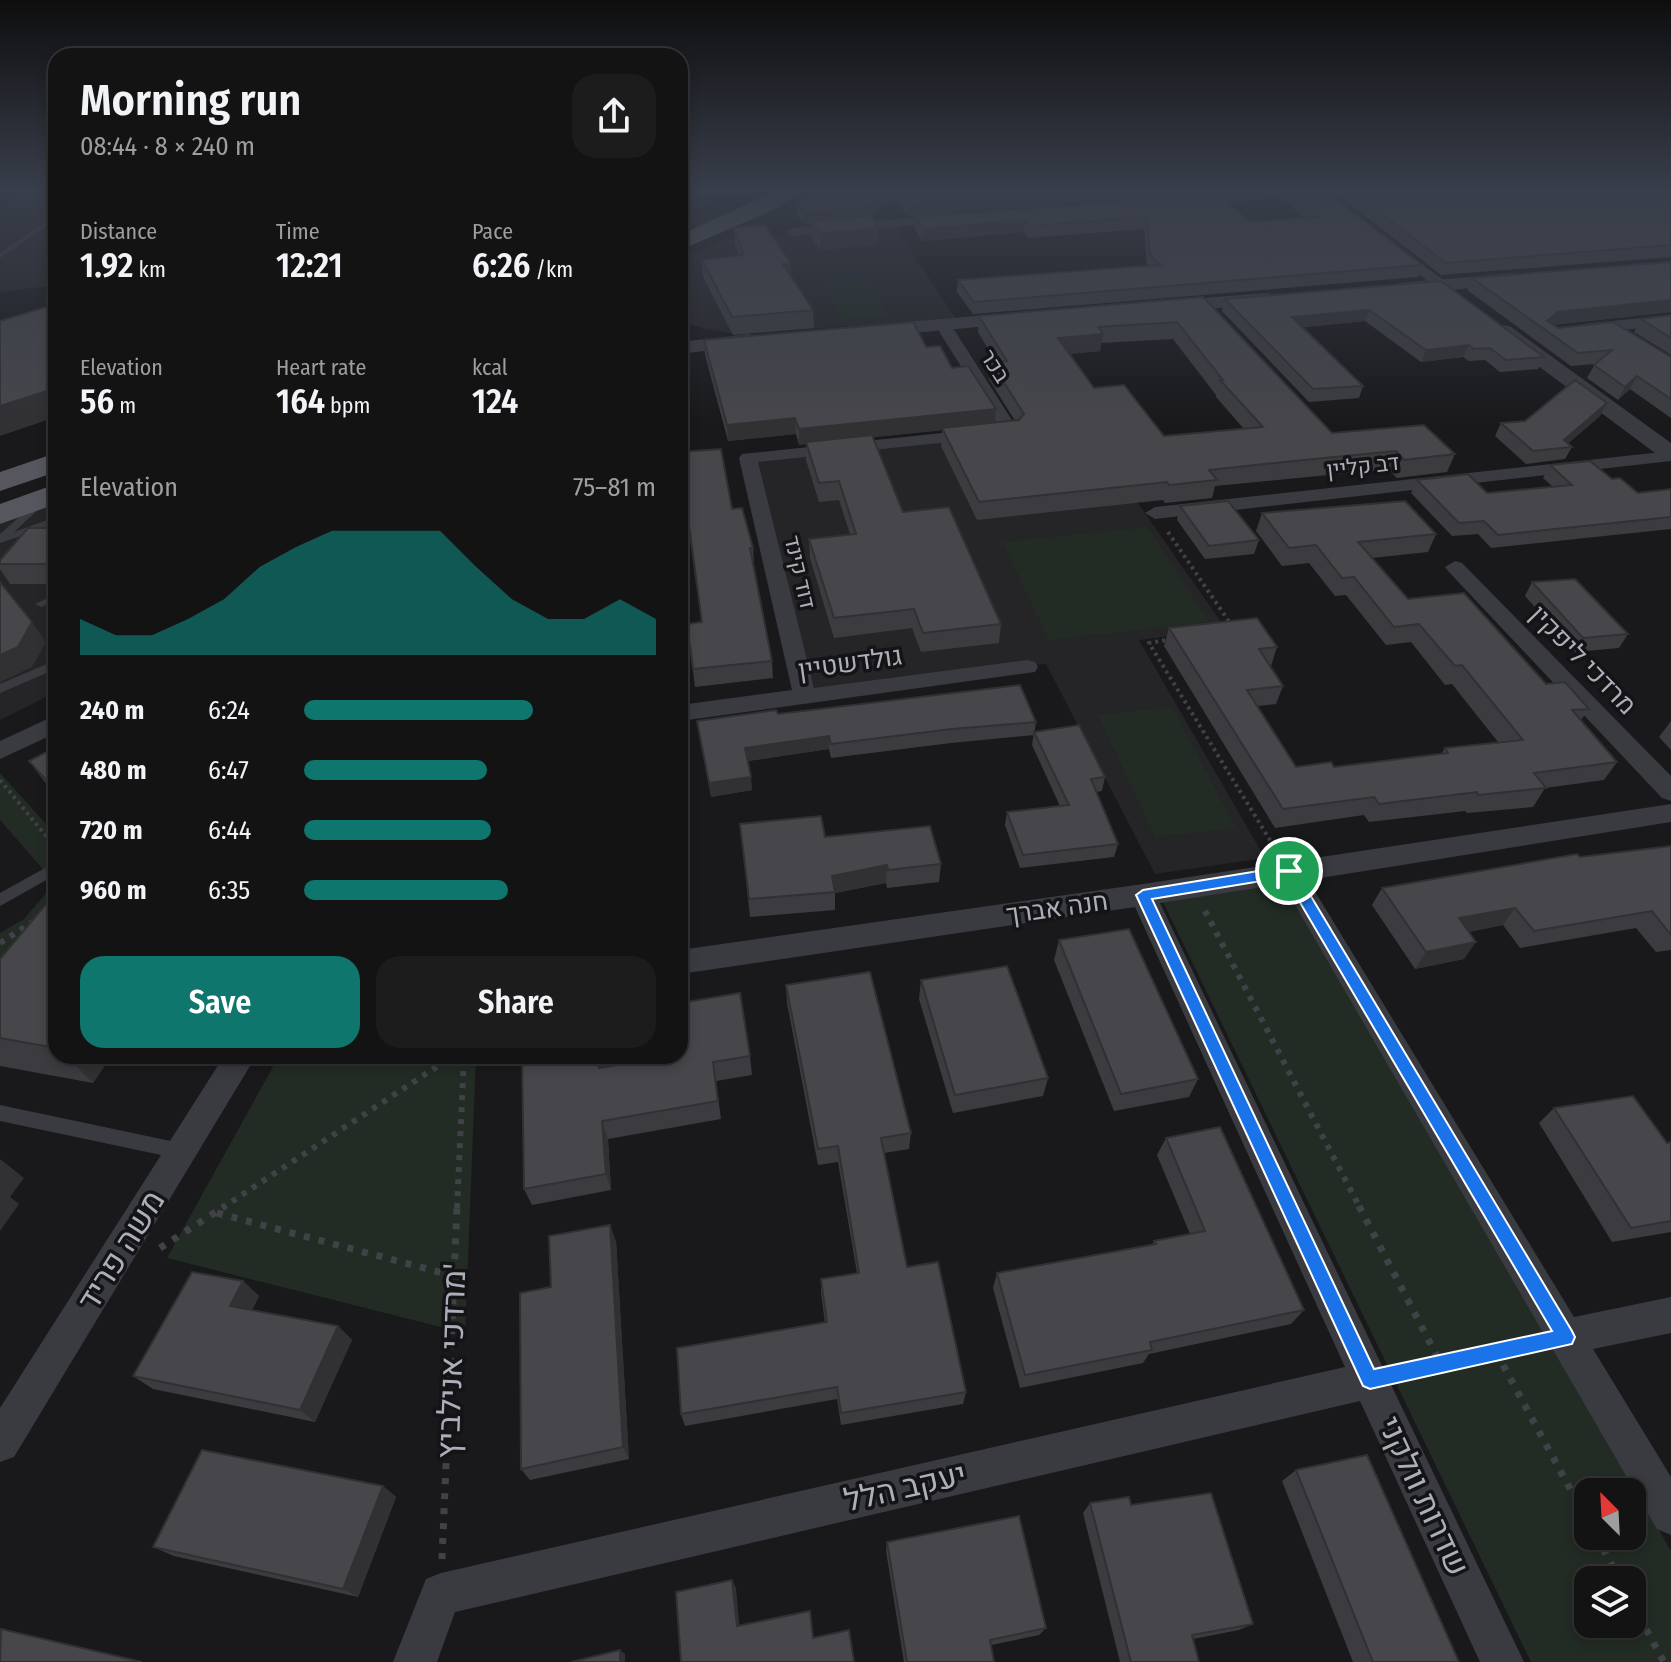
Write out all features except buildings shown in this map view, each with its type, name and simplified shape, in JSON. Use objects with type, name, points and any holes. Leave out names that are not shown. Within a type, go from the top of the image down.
[{"type":"main road","points":[[4,485],[48,466]]},
{"type":"main road","points":[[4,485],[48,497]]},
{"type":"main road","points":[[0,515],[48,500]]},
{"type":"street","points":[[1417,267],[1671,455]]},
{"type":"street","points":[[1383,290],[1534,277]]},
{"type":"street","points":[[1142,309],[1293,297]]},
{"type":"street","points":[[1203,304],[1223,325]]},
{"type":"street","points":[[853,332],[1050,316]]},
{"type":"street","points":[[1566,331],[1671,320]]},
{"type":"street","name":"בכר","points":[[748,458],[1010,431],[943,325]]},
{"type":"street","points":[[1610,327],[1634,343]]},
{"type":"street","points":[[688,334],[718,342]]},
{"type":"street","points":[[688,347],[763,339]]},
{"type":"street","name":"דב קליין","points":[[1155,513],[1671,455]]},
{"type":"street","name":"דוד קינד","points":[[748,458],[805,697]]},
{"type":"street","name":"מרדכי ליפקין","points":[[1455,567],[1671,792]]},
{"type":"street","name":"גולדשטיין","points":[[688,712],[1027,667]]},
{"type":"street","points":[[0,751],[48,727]]},
{"type":"street","name":"חנה אברך","points":[[688,955],[1192,888],[1671,813]]},
{"type":"street","points":[[1289,871],[1671,1515]]},
{"type":"street","name":"שדרות וולקני","points":[[1143,895],[1502,1662]]},
{"type":"street","name":"משה פריד","points":[[0,1443],[236,1064]]},
{"type":"street","points":[[1566,1337],[1671,1315]]},
{"type":"street","name":"יעקב הלל","points":[[441,1594],[1370,1380]]},
{"type":"street","points":[[415,1662],[441,1594]]},
{"type":"lane","points":[[0,541],[48,502]]},
{"type":"lane","points":[[0,541],[48,502]]},
{"type":"lane","points":[[41,604],[48,601]]},
{"type":"lane","points":[[0,689],[48,668]]},
{"type":"lane","points":[[0,900],[45,874]]},
{"type":"lane","points":[[0,1113],[180,1151]]},
{"type":"path","points":[[1155,513],[1234,629],[1220,631]]},
{"type":"path","points":[[1178,638],[1149,643],[1289,871]]},
{"type":"path","points":[[0,780],[48,838]]},
{"type":"path","points":[[1192,888],[1441,1364]]},
{"type":"path","points":[[0,943],[45,915]]},
{"type":"path","points":[[151,1254],[441,1064]]},
{"type":"path","name":"מרדכי אנילביץ'","points":[[441,1594],[464,1064]]},
{"type":"path","points":[[216,1213],[454,1276]]},
{"type":"path","points":[[1370,1380],[1566,1337]]},
{"type":"path","points":[[1496,1352],[1574,1496]]},
{"type":"path","points":[[1646,1629],[1664,1662]]},
{"type":"shaded area","points":[[0,267],[48,267],[48,286],[0,292]]},
{"type":"shaded area","points":[[688,267],[922,267],[956,319],[737,334],[688,323]]},
{"type":"shaded area","points":[[869,279],[888,316],[841,320],[824,283]]},
{"type":"shaded area","points":[[1086,429],[1226,629],[1139,640],[1265,858],[1155,874],[1046,664],[815,691],[755,460]]},
{"type":"shaded area","points":[[48,506],[48,696],[0,720],[0,524]]},
{"type":"shaded area","points":[[1148,527],[1209,622],[1049,640],[1002,542]]},
{"type":"shaded area","points":[[1172,707],[1236,828],[1155,837],[1098,715]]},
{"type":"shaded area","points":[[0,773],[48,826],[48,875],[0,820]]},
{"type":"shaded area","points":[[1286,884],[1629,1478],[1574,1478],[1574,1550],[1646,1550],[1646,1508],[1671,1551],[1671,1662],[1531,1662],[1163,902]]},
{"type":"shaded area","points":[[48,891],[48,927],[0,972],[0,933],[24,919]]},
{"type":"shaded area","points":[[275,1064],[476,1064],[465,1333],[167,1258]]},
{"type":"route","points":[[1289,871],[1566,1337],[1370,1380],[1143,895],[1289,871]]}]
